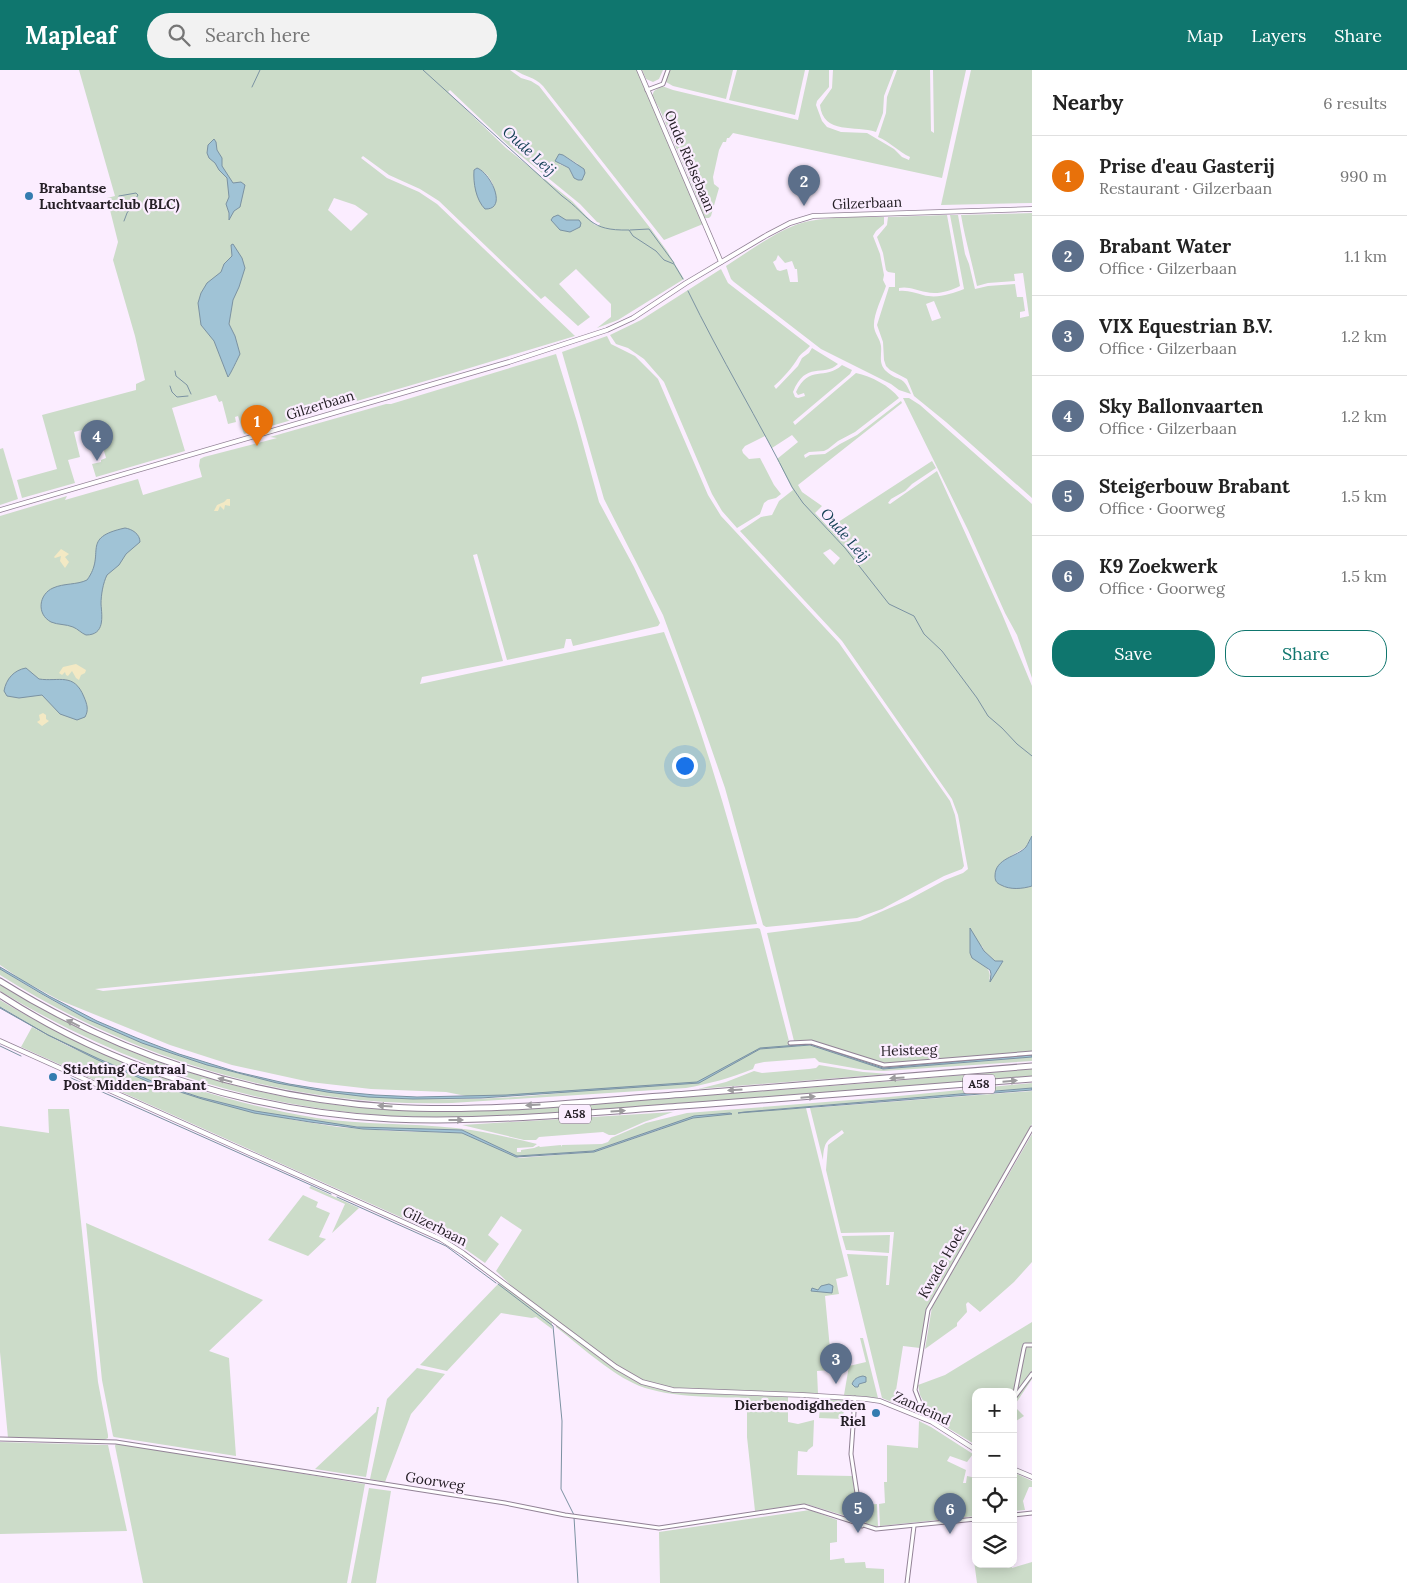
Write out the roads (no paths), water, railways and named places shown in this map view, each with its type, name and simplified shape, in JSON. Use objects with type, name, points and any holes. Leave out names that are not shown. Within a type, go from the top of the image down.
[{"type":"highway","name":"A58","points":[[0,981],[70,1021],[169,1063],[237,1083],[280,1093],[312,1099],[360,1104],[427,1108],[503,1107],[1032,1066]]},
{"type":"highway","name":"A58","points":[[0,995],[65,1032],[111,1054],[165,1075],[233,1095],[285,1106],[360,1116],[427,1120],[481,1120],[1032,1079]]},
{"type":"street","name":"Oude Rielsebaan","points":[[639,70],[721,262]]},
{"type":"street","points":[[648,90],[663,84],[668,70]]},
{"type":"street","name":"Gilzerbaan","points":[[0,510],[559,347],[577,338],[607,332],[633,318],[689,279],[790,223],[812,216],[1032,209]]},
{"type":"street","name":"Gilzerbaan","points":[[0,1041],[441,1239],[463,1252],[616,1367],[642,1382],[678,1391],[856,1398]]},
{"type":"street","name":"Heisteeg","points":[[790,1043],[811,1042],[884,1065],[1032,1053]]},
{"type":"street","name":"Kwade Hoek","points":[[926,1419],[915,1394],[915,1387],[928,1310],[1032,1128]]},
{"type":"street","points":[[1016,1388],[1025,1345],[1032,1345]]},
{"type":"street","points":[[1017,1395],[1032,1374]]},
{"type":"street","points":[[856,1398],[851,1454],[862,1526]]},
{"type":"street","name":"Zandeind","points":[[856,1398],[886,1403],[926,1419],[972,1448]]},
{"type":"street","name":"Goorweg","points":[[0,1439],[116,1442],[497,1502],[565,1515],[659,1528],[804,1506],[862,1526],[883,1529],[972,1519]]},
{"type":"street","points":[[1017,1471],[1032,1477]]},
{"type":"street","points":[[1017,1514],[1032,1512]]},
{"type":"street","points":[[907,1583],[914,1526]]},
{"type":"water","points":[[214,139],[217,150],[222,158],[222,166],[233,183],[241,182],[245,185],[240,207],[234,211],[229,220],[226,204],[229,197],[227,178],[209,158],[207,153],[208,145]]},
{"type":"water","points":[[559,154],[584,169],[585,173],[582,180],[574,178],[569,168],[555,161]]},
{"type":"water","points":[[477,168],[492,183],[495,191],[495,204],[492,208],[485,209],[477,196],[474,170]]},
{"type":"water","points":[[558,215],[566,220],[579,220],[581,223],[580,227],[570,232],[560,230],[551,220]]},
{"type":"water","points":[[233,244],[242,258],[245,268],[233,300],[229,324],[235,336],[240,354],[228,377],[214,341],[201,325],[198,303],[207,283],[221,272],[224,264],[232,256],[231,245]]},
{"type":"water","points":[[125,528],[135,532],[140,542],[107,575],[101,597],[102,620],[99,629],[92,634],[86,635],[73,627],[51,622],[46,618],[41,609],[41,604],[48,591],[57,586],[87,580],[95,562],[98,542],[102,537],[111,532]]},
{"type":"water","points":[[26,668],[39,679],[65,680],[76,684],[86,702],[85,717],[77,720],[60,714],[42,695],[19,698],[7,696],[4,691],[9,679],[14,673]]},
{"type":"water","points":[[1032,836],[1032,886],[1012,888],[998,883],[995,876],[999,865],[1026,847]]},
{"type":"water","points":[[970,928],[984,951],[995,961],[1003,961],[990,982],[990,970],[972,958],[970,953]]},
{"type":"water","points":[[0,967],[49,996],[97,1021],[179,1054],[237,1072],[289,1084],[375,1095],[417,1097],[506,1095],[697,1082],[760,1048],[811,1044],[883,1068],[1032,1055],[1032,1057],[883,1069],[810,1045],[760,1049],[699,1083],[481,1098],[413,1099],[368,1097],[277,1083],[207,1065],[142,1043],[87,1019],[0,969]]},
{"type":"water","points":[[0,1007],[48,1035],[0,1008]]},
{"type":"water","points":[[48,1035],[154,1082],[199,1097],[255,1111],[357,1127],[462,1130],[517,1156],[593,1151],[694,1116],[732,1114],[693,1118],[594,1152],[516,1157],[462,1133],[363,1129],[254,1113],[202,1099],[149,1082],[98,1060]]},
{"type":"water","points":[[1032,1088],[1032,1090],[738,1113],[744,1112]]},
{"type":"water","points":[[829,1284],[833,1286],[832,1293],[811,1291],[812,1288],[818,1290],[821,1286]]},
{"type":"water","points":[[866,1377],[866,1382],[859,1384],[858,1387],[852,1384],[856,1378]]},
{"type":"waterway","points":[[252,87],[260,70]]},
{"type":"waterway","name":"Oude Leij","points":[[423,70],[591,221],[605,228],[629,230],[633,236],[656,251],[664,260],[674,264],[683,279]]},
{"type":"waterway","points":[[119,196],[136,193],[138,195],[124,221]]},
{"type":"waterway","name":"Oude Leij","points":[[630,230],[649,229],[674,263]]},
{"type":"waterway","name":"Oude Leij","points":[[688,291],[792,487],[803,503],[845,548],[889,604],[914,616],[924,634],[942,651],[988,716],[1032,756]]},
{"type":"waterway","points":[[175,371],[176,376],[187,385],[191,394]]},
{"type":"waterway","points":[[170,386],[172,392],[177,397],[188,396]]},
{"type":"waterway","points":[[0,1046],[21,1056]]},
{"type":"waterway","points":[[71,1078],[331,1194]]},
{"type":"waterway","points":[[337,1197],[446,1246],[496,1283]]},
{"type":"waterway","points":[[498,1284],[553,1326],[562,1421],[561,1489],[574,1515]]},
{"type":"waterway","points":[[574,1517],[578,1583]]},
{"type":"place","name":"Brabantse Luchtvaartclub (BLC)","points":[[29,196]]},
{"type":"place","name":"Brabant Water","points":[[804,206]]},
{"type":"place","name":"Prise d'eau Gasterij","points":[[257,446]]},
{"type":"place","name":"Sky Ballonvaarten","points":[[97,461]]},
{"type":"place","name":"Stichting Centraal Post Midden-Brabant","points":[[53,1077]]},
{"type":"place","name":"VIX Equestrian B.V.","points":[[836,1384]]},
{"type":"place","name":"Dierbenodigdheden Riel","points":[[876,1413]]},
{"type":"place","name":"Steigerbouw Brabant","points":[[858,1533]]},
{"type":"place","name":"K9 Zoekwerk","points":[[950,1534]]}]
